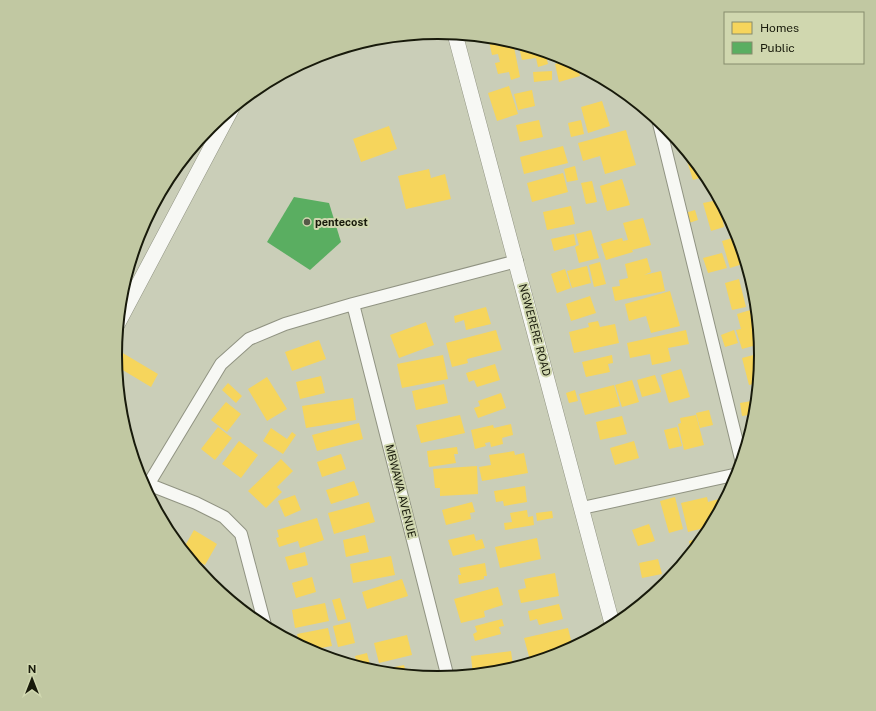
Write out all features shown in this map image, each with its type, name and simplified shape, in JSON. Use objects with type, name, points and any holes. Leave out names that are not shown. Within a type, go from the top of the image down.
[{"type":"street","name":"NGWERERE ROAD","points":[[457,40],[611,621]]},
{"type":"street","points":[[125,309],[216,130]]},
{"type":"street","points":[[661,131],[739,452]]},
{"type":"street","points":[[147,480],[221,364],[249,339],[284,324],[353,304],[516,261]]},
{"type":"street","name":"MBWAWA AVENUE","points":[[353,304],[446,672]]},
{"type":"street","points":[[582,508],[731,476]]},
{"type":"street","points":[[151,487],[196,503],[224,517],[241,534],[264,620]]},
{"type":"building: Homes","points":[[489,43],[514,49],[520,77],[511,80],[509,72],[498,74],[495,63],[500,62],[498,54],[492,55]]},
{"type":"building: Homes","points":[[520,50],[547,58],[548,64],[538,67],[536,58],[522,60]]},
{"type":"building: Homes","points":[[559,63],[578,72],[580,76],[559,82],[555,64]]},
{"type":"building: Homes","points":[[552,71],[552,80],[534,82],[533,72]]},
{"type":"building: Homes","points":[[509,86],[518,114],[497,121],[488,93]]},
{"type":"building: Homes","points":[[532,90],[535,106],[518,110],[514,94]]},
{"type":"building: Homes","points":[[602,101],[610,126],[588,133],[581,107]]},
{"type":"building: Homes","points":[[539,120],[543,137],[520,142],[516,125]]},
{"type":"building: Homes","points":[[581,120],[584,134],[571,137],[568,123]]},
{"type":"building: Homes","points":[[389,126],[397,149],[361,162],[353,139]]},
{"type":"building: Homes","points":[[626,130],[636,165],[605,174],[600,156],[583,161],[578,143]]},
{"type":"building: Homes","points":[[563,146],[568,163],[524,174],[520,157]]},
{"type":"building: Homes","points":[[687,161],[689,163],[700,178],[693,180]]},
{"type":"building: Homes","points":[[575,166],[578,180],[567,182],[564,169]]},
{"type":"building: Homes","points":[[429,169],[431,178],[445,174],[451,199],[406,209],[398,176]]},
{"type":"building: Homes","points":[[563,173],[568,192],[532,202],[527,183]]},
{"type":"building: Homes","points":[[622,179],[630,205],[607,211],[600,186]]},
{"type":"building: Homes","points":[[592,181],[597,202],[586,204],[581,183]]},
{"type":"building: Homes","points":[[712,198],[722,217],[724,227],[711,231],[703,203],[713,201]]},
{"type":"building: Homes","points":[[571,206],[575,224],[547,230],[543,212]]},
{"type":"building: Homes","points":[[695,210],[698,220],[689,223],[685,213]]},
{"type":"building: Homes","points":[[643,218],[651,245],[632,250],[633,252],[606,260],[601,244],[622,238],[623,241],[628,240],[623,223]]},
{"type":"building: Homes","points":[[591,230],[599,258],[579,263],[575,247],[579,245],[576,234]]},
{"type":"building: Homes","points":[[574,234],[576,245],[554,251],[551,239]]},
{"type":"building: Homes","points":[[732,238],[741,265],[730,268],[722,241]]},
{"type":"building: Homes","points":[[722,253],[727,268],[708,273],[703,258]]},
{"type":"building: Homes","points":[[647,258],[651,272],[644,275],[661,271],[665,291],[615,301],[612,287],[620,286],[619,280],[628,278],[625,264]]},
{"type":"building: Homes","points":[[600,262],[606,284],[594,287],[589,265]]},
{"type":"building: Homes","points":[[587,266],[591,283],[572,288],[567,271]]},
{"type":"building: Homes","points":[[565,269],[571,288],[557,293],[551,274]]},
{"type":"building: Homes","points":[[739,279],[746,307],[732,310],[725,283]]},
{"type":"building: Homes","points":[[670,291],[680,326],[651,333],[646,316],[629,321],[625,304]]},
{"type":"building: Homes","points":[[590,296],[596,313],[571,321],[566,304]]},
{"type":"building: Homes","points":[[486,307],[491,324],[466,330],[464,320],[455,323],[454,316]]},
{"type":"building: Homes","points":[[751,310],[754,346],[742,349],[736,330],[741,329],[737,314]]},
{"type":"building: Homes","points":[[598,321],[600,327],[615,324],[619,343],[574,353],[569,332],[589,327],[588,323]]},
{"type":"building: Homes","points":[[426,322],[434,345],[399,358],[390,335]]},
{"type":"building: Homes","points":[[496,330],[502,350],[467,359],[468,363],[452,367],[446,343]]},
{"type":"building: Homes","points":[[686,330],[689,344],[668,348],[671,361],[652,365],[650,354],[630,358],[627,343]]},
{"type":"building: Homes","points":[[734,330],[738,343],[725,347],[721,335]]},
{"type":"building: Homes","points":[[319,340],[326,359],[292,371],[285,352]]},
{"type":"building: Homes","points":[[122,353],[158,374],[151,387],[122,370]]},
{"type":"building: Homes","points":[[443,355],[448,379],[402,388],[397,364]]},
{"type":"building: Homes","points":[[612,355],[613,363],[608,364],[610,372],[586,377],[582,362]]},
{"type":"building: Homes","points":[[754,355],[753,384],[749,385],[742,358]]},
{"type":"building: Homes","points":[[495,364],[500,380],[477,387],[474,380],[469,382],[466,373]]},
{"type":"building: Homes","points":[[681,369],[690,397],[669,403],[661,375]]},
{"type":"building: Homes","points":[[655,375],[661,392],[642,397],[637,380]]},
{"type":"building: Homes","points":[[321,376],[325,393],[300,399],[296,382]]},
{"type":"building: Homes","points":[[267,377],[287,409],[267,421],[248,389]]},
{"type":"building: Homes","points":[[632,380],[639,402],[622,407],[615,385]]},
{"type":"building: Homes","points":[[228,383],[242,396],[236,403],[222,390]]},
{"type":"building: Homes","points":[[444,384],[448,403],[416,410],[412,391]]},
{"type":"building: Homes","points":[[614,385],[620,406],[585,415],[579,394]]},
{"type":"building: Homes","points":[[575,390],[578,401],[569,403],[566,393]]},
{"type":"building: Homes","points":[[501,393],[506,408],[478,418],[474,408],[480,406],[478,401]]},
{"type":"building: Homes","points":[[353,398],[356,420],[306,428],[302,406]]},
{"type":"building: Homes","points":[[751,401],[748,415],[742,416],[740,403]]},
{"type":"building: Homes","points":[[226,402],[241,414],[227,432],[211,420]]},
{"type":"building: Homes","points":[[709,410],[713,425],[700,428],[696,413]]},
{"type":"building: Homes","points":[[460,415],[465,433],[421,443],[416,425]]},
{"type":"building: Homes","points":[[696,415],[704,445],[684,450],[678,424],[681,423],[680,418]]},
{"type":"building: Homes","points":[[622,416],[627,434],[600,440],[596,422]]},
{"type":"building: Homes","points":[[359,423],[363,439],[317,451],[312,435]]},
{"type":"building: Homes","points":[[511,424],[513,435],[502,438],[503,444],[491,447],[490,442],[485,443],[486,446],[475,449],[471,430],[493,425],[494,428]]},
{"type":"building: Homes","points":[[218,427],[232,438],[215,460],[201,449]]},
{"type":"building: Homes","points":[[677,427],[682,446],[669,449],[664,430]]},
{"type":"building: Homes","points":[[271,428],[287,439],[292,432],[296,435],[283,454],[263,441]]},
{"type":"building: Homes","points":[[239,441],[258,455],[241,478],[222,464]]},
{"type":"building: Homes","points":[[634,441],[639,458],[615,465],[610,448]]},
{"type":"building: Homes","points":[[457,447],[458,454],[454,454],[456,463],[429,467],[427,451]]},
{"type":"building: Homes","points":[[514,451],[515,455],[524,453],[528,473],[482,481],[479,467],[491,465],[489,455]]},
{"type":"building: Homes","points":[[341,454],[346,469],[322,477],[317,462]]},
{"type":"building: Homes","points":[[281,459],[293,471],[277,487],[282,492],[266,508],[248,491]]},
{"type":"building: Homes","points":[[477,466],[478,494],[440,496],[440,488],[435,488],[433,469]]},
{"type":"building: Homes","points":[[354,481],[359,495],[331,504],[326,490]]},
{"type":"building: Homes","points":[[525,486],[527,502],[504,506],[503,501],[496,502],[494,491]]},
{"type":"building: Homes","points":[[295,495],[301,510],[285,517],[278,501]]},
{"type":"building: Homes","points":[[675,497],[683,529],[669,533],[660,501]]},
{"type":"building: Homes","points":[[707,497],[708,502],[720,499],[703,528],[688,532],[681,503]]},
{"type":"building: Homes","points":[[369,502],[375,522],[334,534],[328,513]]},
{"type":"building: Homes","points":[[472,502],[475,512],[470,513],[471,519],[446,525],[442,510]]},
{"type":"building: Homes","points":[[527,510],[528,517],[533,516],[534,525],[505,530],[504,523],[512,522],[510,513]]},
{"type":"building: Homes","points":[[552,511],[553,518],[537,521],[536,513]]},
{"type":"building: Homes","points":[[317,518],[324,540],[300,548],[298,541],[279,547],[276,538],[279,537],[277,530]]},
{"type":"building: Homes","points":[[649,524],[655,541],[638,546],[632,530]]},
{"type":"building: Homes","points":[[194,530],[217,544],[205,565],[197,561],[183,542],[186,544]]},
{"type":"building: Homes","points":[[474,534],[476,541],[482,539],[485,548],[453,556],[448,540]]},
{"type":"building: Homes","points":[[365,535],[369,552],[346,557],[343,540]]},
{"type":"building: Homes","points":[[537,538],[541,559],[500,568],[495,547]]},
{"type":"building: Homes","points":[[695,540],[690,546],[689,541]]},
{"type":"building: Homes","points":[[305,552],[308,565],[289,570],[285,557]]},
{"type":"building: Homes","points":[[391,556],[395,575],[353,583],[350,564]]},
{"type":"building: Homes","points":[[658,559],[662,574],[642,578],[639,563]]},
{"type":"building: Homes","points":[[485,563],[487,576],[484,576],[484,579],[459,584],[458,575],[461,575],[459,568]]},
{"type":"building: Homes","points":[[555,573],[559,596],[521,603],[518,590],[526,588],[524,579]]},
{"type":"building: Homes","points":[[312,577],[316,592],[296,598],[292,583]]},
{"type":"building: Homes","points":[[402,579],[408,596],[367,609],[362,592]]},
{"type":"building: Homes","points":[[498,587],[503,605],[484,611],[485,617],[461,623],[454,599]]},
{"type":"building: Homes","points":[[340,598],[346,619],[338,621],[332,600]]},
{"type":"building: Homes","points":[[325,603],[329,621],[295,628],[292,610]]},
{"type":"building: Homes","points":[[559,604],[563,619],[539,625],[537,619],[530,621],[528,611]]},
{"type":"building: Homes","points":[[502,619],[504,626],[499,627],[501,634],[475,641],[473,634],[477,632],[475,626]]},
{"type":"building: Homes","points":[[350,622],[355,643],[338,647],[333,626]]},
{"type":"building: Homes","points":[[328,628],[332,646],[318,648],[298,639],[297,634]]},
{"type":"building: Homes","points":[[568,628],[572,642],[529,658],[524,638]]},
{"type":"building: Homes","points":[[407,635],[412,655],[379,663],[374,643]]},
{"type":"building: Homes","points":[[511,651],[513,663],[472,670],[471,656]]},
{"type":"building: Homes","points":[[367,653],[370,664],[356,661],[355,656]]},
{"type":"building: Homes","points":[[404,665],[405,670],[397,669],[390,668]]},
{"type":"building: Public","name":"pentecost","points":[[294,197],[329,203],[341,242],[310,270],[267,242]]},
{"type":"place","name":"pentecost","points":[[307,222]]}]
